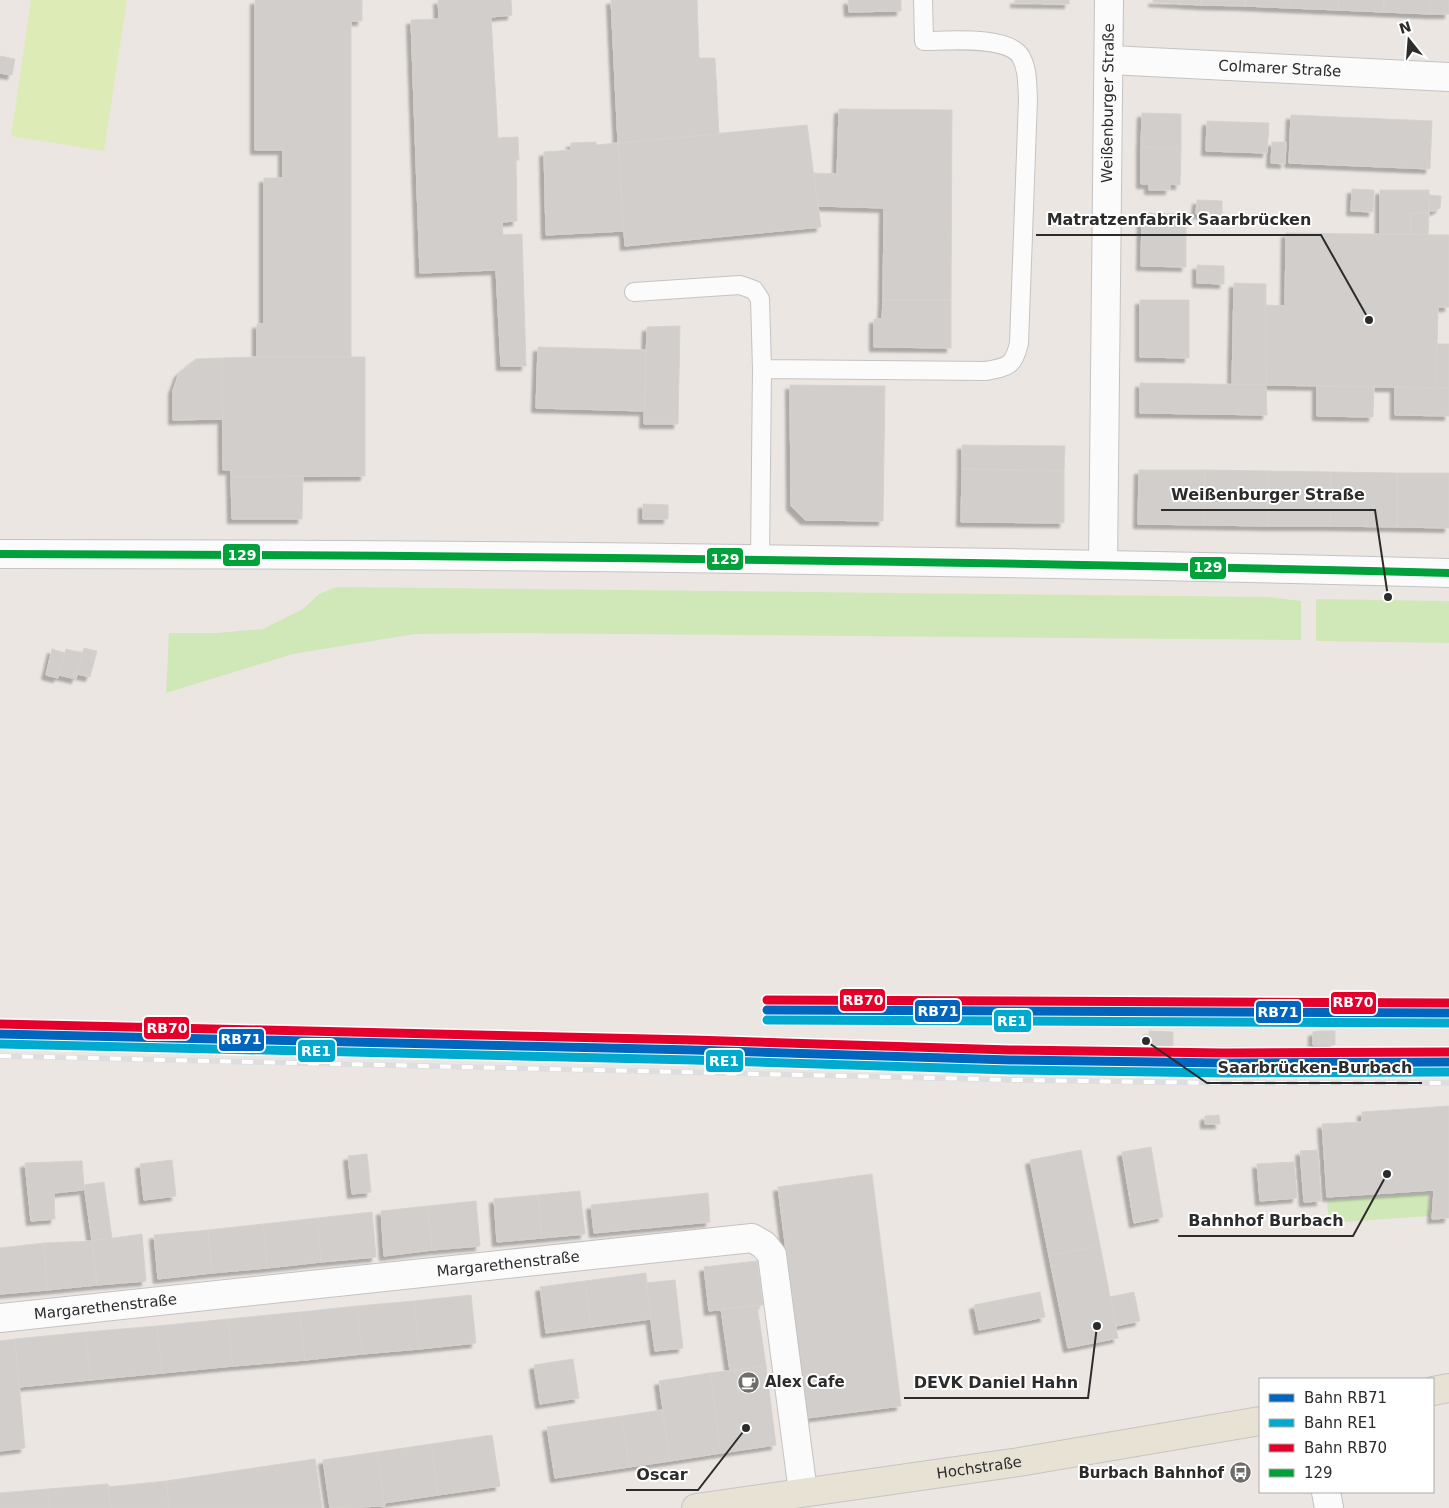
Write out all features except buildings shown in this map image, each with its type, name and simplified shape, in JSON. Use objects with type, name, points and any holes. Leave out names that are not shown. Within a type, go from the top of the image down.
[{"type":"main road","points":[[1434,1391],[1449,1388]]},
{"type":"main road","name":"Hochstraße","points":[[696,1508],[1030,1460],[1259,1421]]},
{"type":"street","name":"Weißenburger Straße","points":[[1103,565],[1110,0]]},
{"type":"street","name":"Colmarer Straße","points":[[1110,60],[1449,77]]},
{"type":"street","points":[[0,554],[760,559],[1449,573]]},
{"type":"street","name":"Margarethenstraße","points":[[0,1318],[752,1238],[764,1245],[772,1255],[803,1492]]},
{"type":"street","points":[[1326,1493],[1329,1508]]},
{"type":"lane","points":[[762,369],[986,371],[1006,368],[1016,358],[1019,343],[1028,99],[1026,72],[1020,55],[1001,44],[978,40],[924,41],[923,0]]},
{"type":"lane","points":[[634,292],[740,285],[754,290],[760,299],[762,369],[760,559]]},
{"type":"green space","points":[[31,0],[127,0],[104,151],[11,136]]},
{"type":"green space","points":[[336,587],[1269,597],[1301,601],[1301,640],[503,633],[415,634],[293,654],[166,693],[169,633],[216,633],[263,629],[303,609],[319,594]]},
{"type":"green space","points":[[1316,599],[1449,601],[1449,643],[1316,641]]},
{"type":"green space","points":[[1428,1194],[1429,1216],[1329,1223],[1327,1201]]},
{"type":"railway","points":[[0,1056],[1016,1080],[1220,1083],[1449,1083]]},
{"type":"rail line","name":"RB70","points":[[767,1000],[1449,1003]]},
{"type":"rail line","name":"RB71","points":[[767,1010],[1449,1013]]},
{"type":"rail line","name":"RE1","points":[[767,1020],[1449,1023]]},
{"type":"rail line","name":"RB70","points":[[0,1024],[693,1040],[1010,1050],[1223,1053],[1449,1052]]},
{"type":"rail line","name":"RB71","points":[[0,1034],[693,1050],[1010,1060],[1223,1063],[1449,1062]]},
{"type":"rail line","name":"RE1","points":[[0,1044],[693,1060],[1010,1070],[1223,1073],[1449,1072]]},
{"type":"transit line","name":"129","points":[[0,554],[724,559],[1449,573]]},
{"type":"place","name":"Matratzenfabrik Saarbrücken","points":[[1369,320]]},
{"type":"place","name":"Weißenburger Straße","points":[[1388,597]]},
{"type":"place","name":"Saarbrücken-Burbach","points":[[1146,1041]]},
{"type":"place","name":"Bahnhof Burbach","points":[[1387,1174]]},
{"type":"place","name":"DEVK Daniel Hahn","points":[[1097,1326]]},
{"type":"place","name":"Alex Cafe","points":[[749,1382]]},
{"type":"place","name":"Oscar","points":[[746,1428]]},
{"type":"place","name":"Burbach Bahnhof","points":[[1240,1473]]}]
